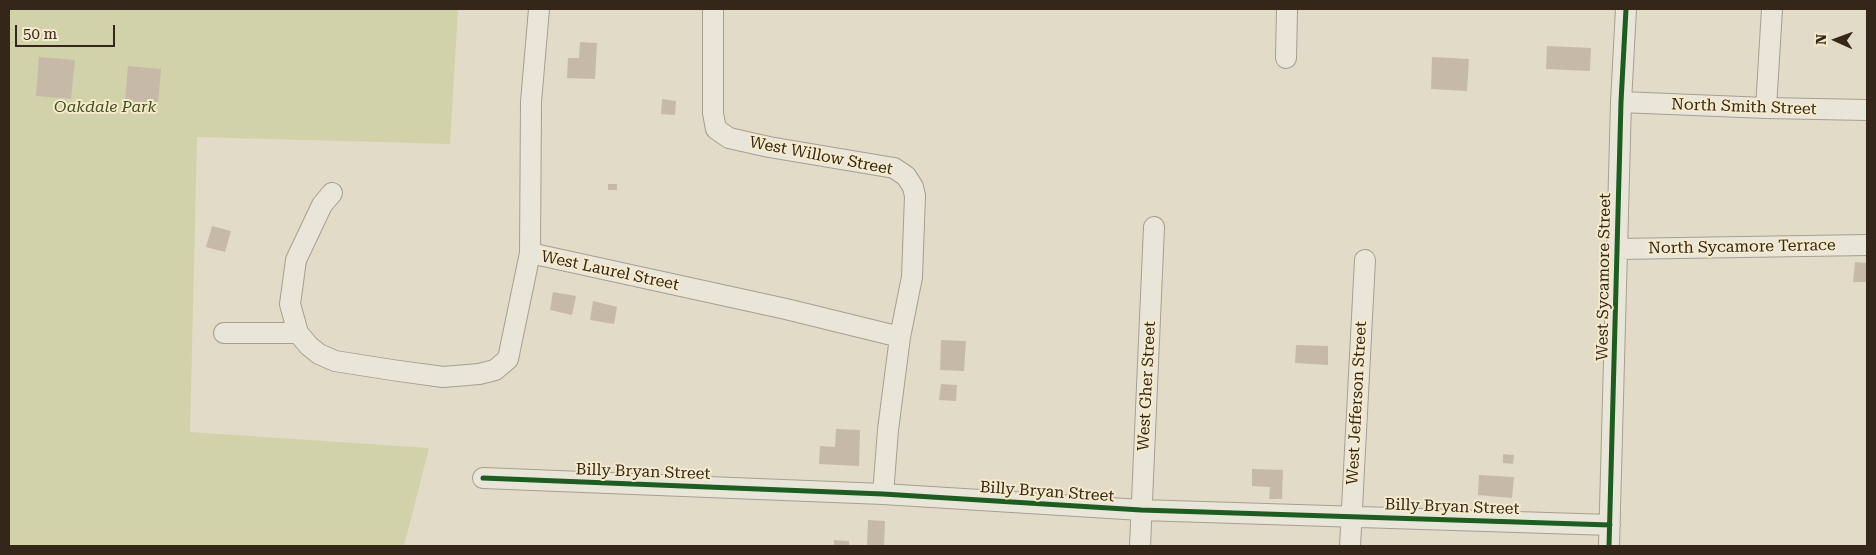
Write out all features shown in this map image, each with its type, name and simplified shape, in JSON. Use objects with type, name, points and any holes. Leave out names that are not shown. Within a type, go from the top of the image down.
[{"type":"street","name":"West Laurel Street","points":[[539,9],[531,102],[530,253],[786,309],[900,337]]},
{"type":"street","name":"West Willow Street","points":[[713,9],[713,113],[716,129],[729,138],[769,147],[894,168],[906,176],[912,187],[915,196],[912,277],[900,337],[883,494]]},
{"type":"street","points":[[1286,58],[1287,9]]},
{"type":"street","name":"West Sycamore Street","points":[[1609,546],[1620,102],[1626,9]]},
{"type":"street","points":[[1766,108],[1772,9]]},
{"type":"street","name":"North Smith Street","points":[[1620,102],[1867,110]]},
{"type":"street","points":[[332,193],[322,205],[296,260],[290,304],[298,333],[319,354],[335,361],[443,376],[479,374],[495,370],[508,359],[530,253]]},
{"type":"street","name":"West Gher Street","points":[[1140,546],[1154,227]]},
{"type":"street","name":"North Sycamore Terrace","points":[[1617,249],[1867,245]]},
{"type":"street","name":"West Jefferson Street","points":[[1350,546],[1365,260]]},
{"type":"street","points":[[224,333],[298,333]]},
{"type":"street","name":"Billy Bryan Street","points":[[483,478],[883,494],[1141,510],[1610,525]]},
{"type":"green space","name":"Oakdale Park","points":[[9,9],[458,9],[450,144],[197,137],[190,432],[429,448],[404,546],[9,546]]},
{"type":"building","points":[[580,42],[597,43],[595,79],[567,78],[568,58],[579,58]]},
{"type":"building","points":[[1547,46],[1591,48],[1590,71],[1546,69]]},
{"type":"building","points":[[39,57],[75,60],[71,99],[36,96]]},
{"type":"building","points":[[1432,57],[1469,59],[1467,91],[1431,89]]},
{"type":"building","points":[[128,66],[161,69],[158,104],[125,101]]},
{"type":"building","points":[[662,99],[676,101],[675,115],[661,114]]},
{"type":"building","points":[[608,184],[617,184],[617,190],[608,190]]},
{"type":"building","points":[[212,226],[231,231],[225,252],[206,247]]},
{"type":"building","points":[[1855,262],[1867,263],[1867,282],[1853,282]]},
{"type":"building","points":[[553,292],[576,296],[572,315],[550,310]]},
{"type":"building","points":[[593,301],[617,307],[614,324],[590,320]]},
{"type":"building","points":[[941,340],[966,341],[964,371],[940,370]]},
{"type":"building","points":[[1296,345],[1328,346],[1328,365],[1295,363]]},
{"type":"building","points":[[941,384],[957,385],[956,401],[939,400]]},
{"type":"building","points":[[836,429],[860,430],[859,466],[819,464],[820,446],[835,447]]},
{"type":"building","points":[[1503,454],[1514,455],[1513,464],[1503,463]]},
{"type":"building","points":[[1252,469],[1283,470],[1282,499],[1269,499],[1270,487],[1252,486]]},
{"type":"building","points":[[1479,475],[1514,477],[1512,498],[1478,495]]},
{"type":"building","points":[[868,520],[885,521],[884,546],[867,546]]},
{"type":"building","points":[[834,540],[849,541],[849,546],[834,546]]},
{"type":"cycle path","points":[[1609,546],[1621,102],[1626,9]]},
{"type":"cycle path","points":[[483,478],[883,494],[1141,510],[1610,525]]}]
